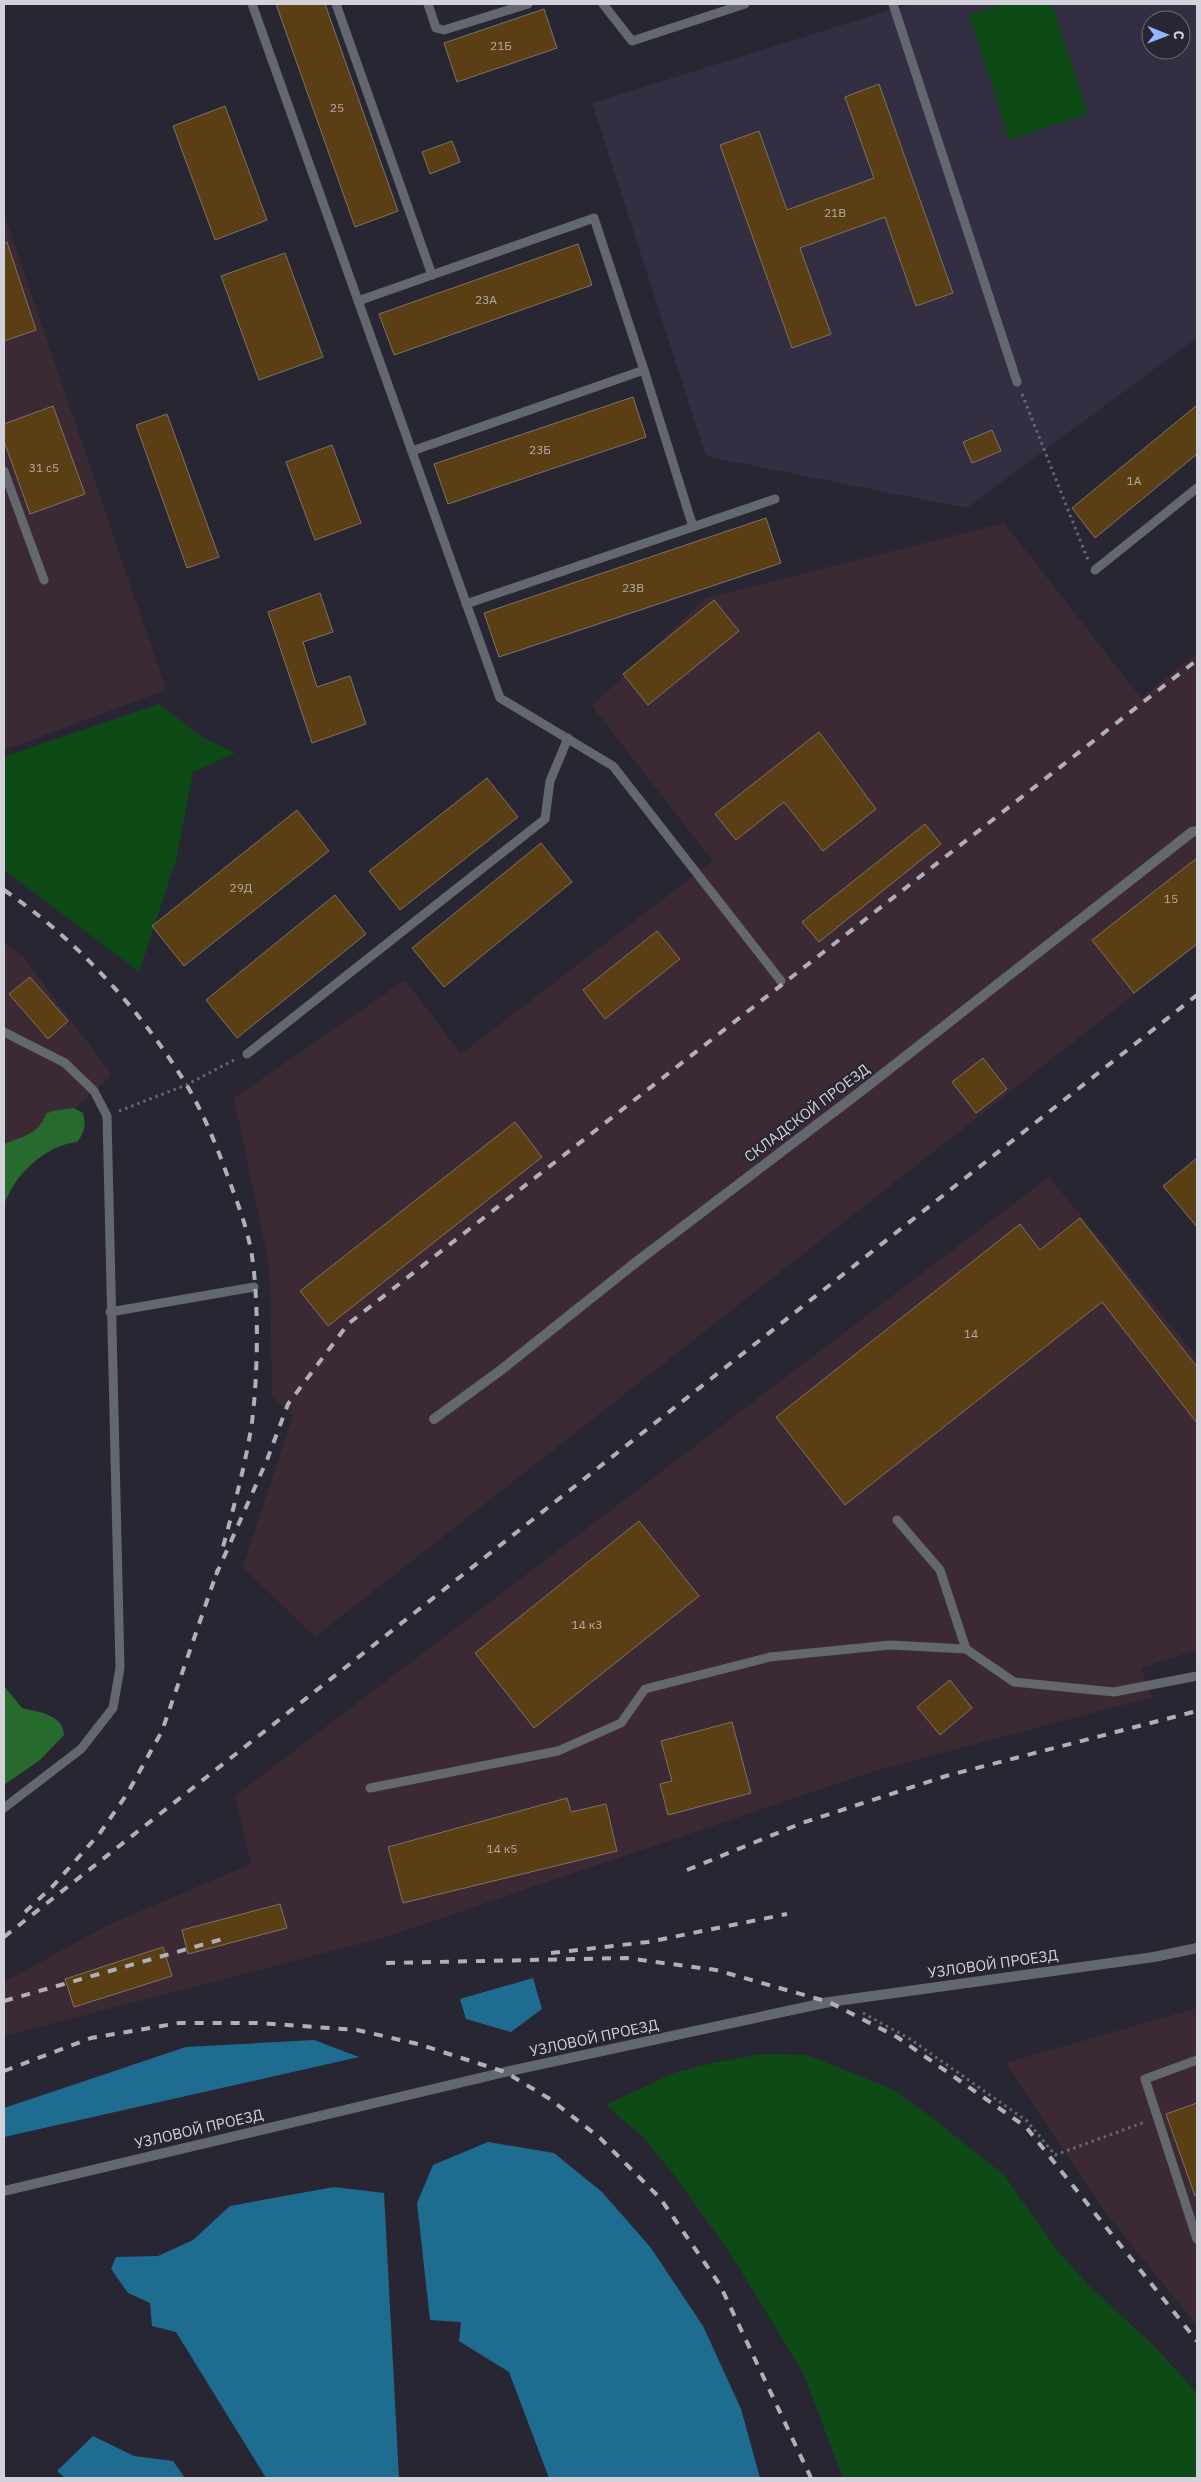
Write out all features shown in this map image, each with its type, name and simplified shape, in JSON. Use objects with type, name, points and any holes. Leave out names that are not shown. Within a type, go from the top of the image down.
[{"type":"street","name":"СКЛАДСКОЙ ПРОЕЗД","points":[[434,1419],[501,1370],[635,1263],[860,1092],[1197,830]]},
{"type":"street","name":"УЗЛОВОЙ ПРОЕЗД","points":[[4,2191],[505,2072],[840,2000],[1154,1957],[1197,1948]]},
{"type":"lane","points":[[252,4],[500,698],[613,766],[781,981]]},
{"type":"lane","points":[[336,4],[432,276]]},
{"type":"lane","points":[[428,4],[436,28],[444,30],[528,4]]},
{"type":"lane","points":[[603,4],[632,41],[745,4]]},
{"type":"lane","points":[[892,4],[1017,382]]},
{"type":"lane","points":[[358,301],[594,218],[693,527]]},
{"type":"lane","points":[[412,451],[644,370]]},
{"type":"lane","points":[[4,471],[44,580]]},
{"type":"lane","points":[[1094,570],[1197,488]]},
{"type":"lane","points":[[466,604],[775,499]]},
{"type":"lane","points":[[247,1054],[545,819],[550,781],[568,738]]},
{"type":"lane","points":[[4,1032],[65,1063],[94,1091],[106,1116],[120,1668],[114,1708],[81,1749],[4,1808]]},
{"type":"lane","points":[[110,1312],[254,1287]]},
{"type":"lane","points":[[897,1520],[940,1570],[966,1648]]},
{"type":"lane","points":[[370,1788],[558,1751],[621,1723],[645,1689],[770,1657],[890,1645],[966,1648],[1014,1682],[1114,1692],[1197,1676]]},
{"type":"lane","points":[[1197,2060],[1145,2079],[1197,2239]]},
{"type":"path","points":[[1017,382],[1086,558],[1094,570]]},
{"type":"path","points":[[106,1116],[186,1085],[247,1054]]},
{"type":"path","points":[[840,2000],[910,2039],[1027,2121],[1055,2155],[1158,2118]]},
{"type":"shaded area","points":[[910,4],[1197,4],[1197,337],[967,508],[706,456],[592,103]]},
{"type":"shaded area","points":[[4,214],[166,690],[4,750]]},
{"type":"shaded area","points":[[1004,523],[1141,698],[1197,653],[1197,945],[315,1637],[243,1567],[293,1416],[272,1397],[270,1269],[234,1098],[405,980],[461,1054],[713,861],[592,706],[706,598]]},
{"type":"shaded area","points":[[4,942],[24,958],[112,1075],[36,1143],[4,1155]]},
{"type":"shaded area","points":[[1049,1177],[1197,1357],[1197,1650],[1141,1668],[1153,1697],[878,1770],[382,1938],[4,2036],[4,1982],[106,1926],[251,1864],[235,1796]]},
{"type":"shaded area","points":[[1197,2008],[1197,2326],[1106,2213],[1006,2063]]},
{"type":"green space","points":[[1004,4],[1052,4],[1088,114],[1009,140],[969,15]]},
{"type":"green space","points":[[159,704],[199,735],[235,753],[193,772],[176,860],[139,972],[4,870],[4,757]]},
{"type":"green space","points":[[74,1108],[83,1113],[84,1117],[85,1125],[80,1138],[77,1142],[53,1149],[32,1164],[15,1184],[4,1206],[4,1144],[29,1134],[39,1126],[46,1114],[52,1111]]},
{"type":"green space","points":[[4,1686],[22,1708],[49,1715],[59,1722],[63,1728],[64,1735],[40,1760],[4,1785]]},
{"type":"green space","points":[[762,2054],[807,2055],[892,2089],[931,2117],[1004,2175],[1057,2250],[1088,2285],[1154,2346],[1197,2393],[1197,2478],[843,2478],[803,2373],[730,2253],[672,2172],[642,2136],[606,2105],[674,2073],[717,2062]]},
{"type":"water","points":[[533,1978],[542,2009],[511,2032],[466,2019],[460,1999]]},
{"type":"water","points":[[314,2040],[359,2057],[4,2137],[4,2108],[186,2047]]},
{"type":"water","points":[[488,2142],[554,2153],[602,2192],[651,2248],[703,2326],[741,2409],[760,2478],[549,2478],[509,2372],[459,2341],[461,2322],[430,2320],[417,2203],[433,2165]]},
{"type":"water","points":[[334,2187],[384,2193],[399,2478],[266,2478],[176,2332],[152,2326],[150,2303],[128,2293],[111,2269],[116,2257],[158,2256],[193,2240],[230,2206]]},
{"type":"water","points":[[93,2436],[134,2456],[173,2461],[185,2478],[65,2478],[57,2471]]},
{"type":"building","points":[[276,4],[325,4],[398,211],[355,227]]},
{"type":"building","points":[[544,9],[557,48],[457,82],[444,43]]},
{"type":"building","points":[[879,84],[953,293],[916,306],[885,217],[800,248],[831,334],[792,348],[720,145],[759,131],[787,210],[874,178],[845,97]]},
{"type":"building","points":[[225,106],[267,220],[215,240],[173,126]]},
{"type":"building","points":[[452,141],[460,162],[430,174],[422,152]]},
{"type":"building","points":[[7,242],[36,330],[4,341],[4,243]]},
{"type":"building","points":[[578,244],[592,285],[394,355],[379,314]]},
{"type":"building","points":[[285,253],[323,357],[259,380],[221,276]]},
{"type":"building","points":[[633,397],[646,437],[448,504],[434,464]]},
{"type":"building","points":[[1197,405],[1197,454],[1095,538],[1072,508]]},
{"type":"building","points":[[53,406],[85,494],[30,514],[4,441],[4,424]]},
{"type":"building","points":[[167,414],[219,557],[187,568],[136,425]]},
{"type":"building","points":[[992,430],[1001,451],[972,463],[963,442]]},
{"type":"building","points":[[332,445],[361,523],[315,540],[286,462]]},
{"type":"building","points":[[766,518],[781,563],[499,657],[484,613]]},
{"type":"building","points":[[320,593],[333,632],[303,642],[317,687],[350,676],[366,724],[312,743],[268,612]]},
{"type":"building","points":[[714,600],[739,631],[648,705],[623,674]]},
{"type":"building","points":[[819,732],[876,809],[823,851],[784,802],[736,840],[715,814]]},
{"type":"building","points":[[487,778],[518,817],[400,910],[369,871]]},
{"type":"building","points":[[297,810],[329,851],[184,966],[152,926]]},
{"type":"building","points":[[925,824],[941,844],[819,942],[802,922]]},
{"type":"building","points":[[541,843],[572,882],[444,987],[412,948]]},
{"type":"building","points":[[1197,858],[1197,944],[1134,993],[1092,940]]},
{"type":"building","points":[[335,895],[366,934],[237,1038],[206,1000]]},
{"type":"building","points":[[657,931],[680,959],[605,1019],[583,990]]},
{"type":"building","points":[[30,977],[68,1021],[48,1039],[9,994]]},
{"type":"building","points":[[983,1058],[1007,1089],[976,1113],[952,1082]]},
{"type":"building","points":[[515,1122],[542,1157],[328,1326],[300,1291]]},
{"type":"building","points":[[1197,1158],[1197,1227],[1163,1186]]},
{"type":"building","points":[[1080,1218],[1197,1367],[1197,1423],[1102,1302],[845,1505],[776,1417],[1020,1224],[1040,1250]]},
{"type":"building","points":[[639,1521],[699,1596],[534,1728],[475,1653]]},
{"type":"building","points":[[950,1680],[972,1708],[940,1735],[917,1707]]},
{"type":"building","points":[[732,1722],[751,1793],[668,1815],[660,1784],[672,1781],[661,1741]]},
{"type":"building","points":[[567,1798],[571,1812],[606,1804],[617,1851],[403,1903],[388,1847]]},
{"type":"building","points":[[280,1904],[287,1928],[188,1954],[182,1930]]},
{"type":"building","points":[[163,1947],[172,1976],[74,2007],[65,1979]]},
{"type":"building","points":[[1197,2103],[1197,2196],[1195,2196],[1166,2114]]},
{"type":"railway","points":[[216,1575],[267,1460],[288,1404],[348,1324],[1197,660]]},
{"type":"railway","points":[[4,890],[56,930],[105,977],[168,1056],[199,1107],[220,1155],[242,1217],[250,1246],[254,1275],[257,1317],[256,1382],[252,1422],[246,1453],[223,1547]]},
{"type":"railway","points":[[4,1937],[1197,995]]},
{"type":"railway","points":[[25,1912],[53,1886],[100,1833],[127,1794],[162,1731],[218,1569]]},
{"type":"railway","points":[[687,1870],[802,1823],[946,1776],[1197,1711]]},
{"type":"railway","points":[[551,1953],[648,1942],[787,1914]]},
{"type":"railway","points":[[4,2001],[226,1938]]},
{"type":"railway","points":[[386,1963],[626,1958],[716,1970],[829,2002],[897,2037],[1026,2127],[1197,2341]]},
{"type":"railway","points":[[4,2071],[91,2038],[179,2023],[259,2023],[357,2030],[418,2044],[505,2072],[550,2099],[600,2138],[660,2198],[720,2285],[811,2478]]}]
